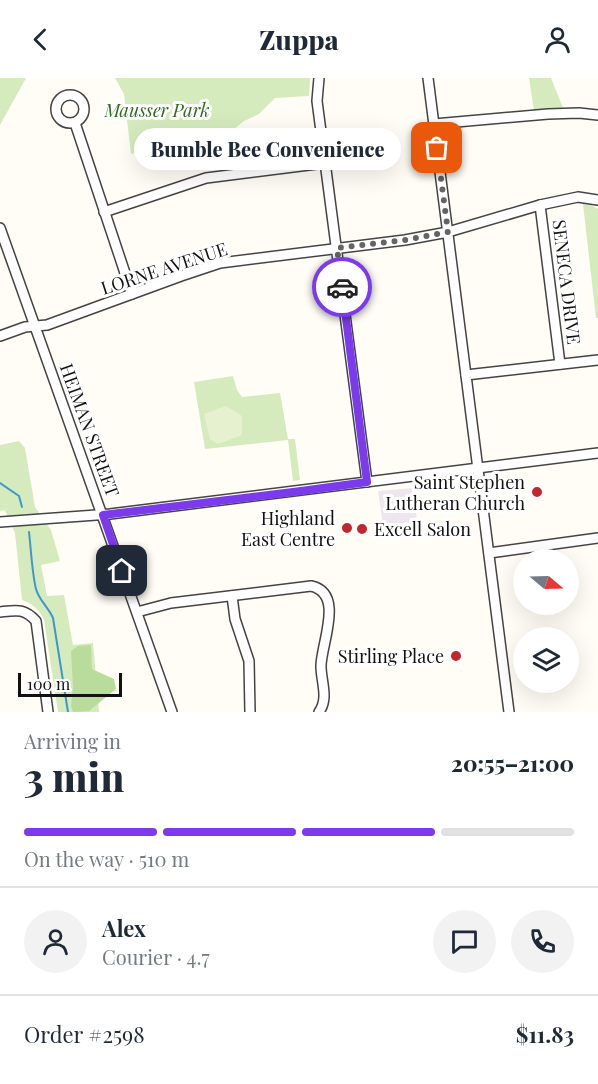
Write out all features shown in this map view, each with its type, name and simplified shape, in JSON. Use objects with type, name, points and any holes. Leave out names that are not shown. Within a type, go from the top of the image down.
[{"type":"street","points":[[319,78],[317,101],[367,482]]},
{"type":"street","points":[[428,78],[509,712]]},
{"type":"street","points":[[434,124],[548,114],[598,115]]},
{"type":"street","points":[[75,123],[132,294]]},
{"type":"street","points":[[104,212],[206,178],[325,163]]},
{"type":"street","name":"LORNE AVENUE","points":[[0,336],[25,327],[47,325],[220,263],[405,240],[448,232],[540,205],[578,197],[598,200]]},
{"type":"street","name":"SENECA DRIVE","points":[[540,205],[560,364]]},
{"type":"street","name":"HEIMAN STREET","points":[[0,228],[172,712]]},
{"type":"street","points":[[466,375],[598,360]]},
{"type":"street","points":[[0,522],[103,515],[598,453]]},
{"type":"street","points":[[489,553],[598,538]]},
{"type":"street","points":[[137,612],[171,603],[318,587],[328,602],[329,614],[321,666],[325,698],[319,712]]},
{"type":"street","points":[[232,596],[235,619],[249,661],[250,712]]},
{"type":"street","points":[[0,612],[20,610],[29,614],[36,621],[48,712]]},
{"type":"shaded area","points":[[413,488],[417,521],[383,526],[378,491]]},
{"type":"green space","points":[[0,78],[26,78],[0,125]]},
{"type":"green space","name":"Mausser Park","points":[[115,78],[310,78],[309,96],[275,98],[259,114],[244,121],[223,138],[189,133],[131,154],[124,94]]},
{"type":"green space","points":[[529,78],[551,78],[563,108],[534,111]]},
{"type":"green space","points":[[583,204],[598,209],[598,318],[596,318]]},
{"type":"green space","points":[[233,376],[237,390],[242,397],[280,393],[288,439],[295,439],[300,480],[293,481],[288,440],[205,449],[194,382]]},
{"type":"green space","points":[[226,406],[242,416],[242,435],[218,444],[210,439],[204,414]]},
{"type":"green space","points":[[19,441],[25,448],[35,507],[51,530],[60,561],[41,565],[47,596],[64,595],[73,645],[93,643],[99,712],[58,712],[44,620],[35,607],[22,600],[15,533],[5,510],[0,511],[0,445]]},
{"type":"green space","points":[[91,645],[92,669],[114,679],[116,689],[89,711],[73,712],[71,706],[73,687],[71,651],[78,646]]},
{"type":"waterway","points":[[0,483],[19,496],[22,507]]},
{"type":"waterway","points":[[29,532],[36,589],[53,618],[68,712]]},
{"type":"way so far","points":[[342,287],[337,248],[448,232],[437,148]]},
{"type":"place","name":"Bumble Bee Convenience","points":[[437,148]]},
{"type":"place","name":"Saint Stephen Lutheran Church","points":[[537,492]]},
{"type":"place","name":"Highland East Centre","points":[[347,528]]},
{"type":"place","name":"Excell Salon","points":[[362,529]]},
{"type":"place","name":"Stirling Place","points":[[456,656]]},
{"type":"route","points":[[122,571],[103,515],[367,482],[342,287]]}]
